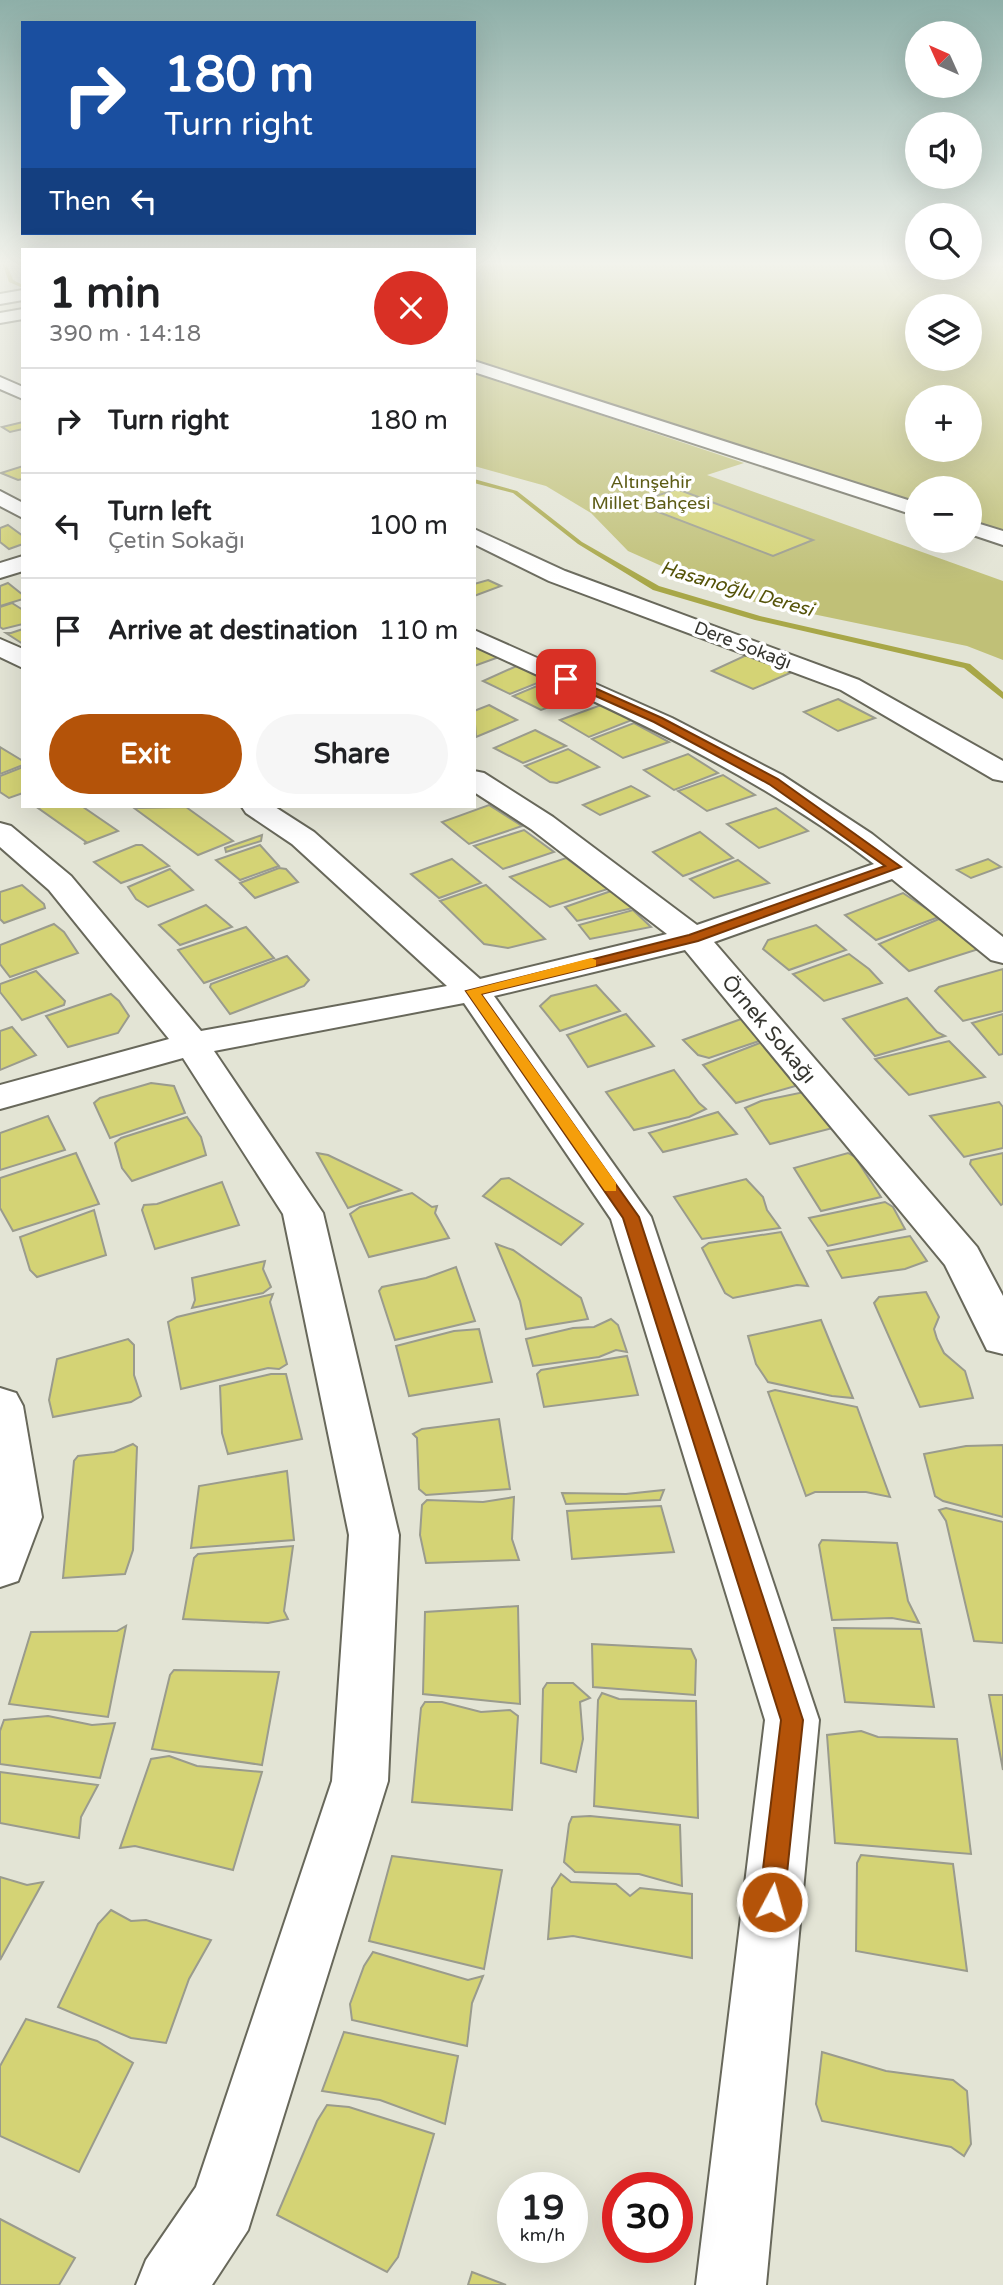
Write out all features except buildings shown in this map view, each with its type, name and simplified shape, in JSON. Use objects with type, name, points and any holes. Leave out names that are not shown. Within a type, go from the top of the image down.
[{"type":"street","points":[[491,372],[905,506]]},
{"type":"street","points":[[0,382],[21,393]]},
{"type":"street","points":[[0,497],[21,511]]},
{"type":"street","points":[[982,531],[1003,538]]},
{"type":"street","name":"Dere Sokağı","points":[[476,536],[557,576],[850,685],[1003,774]]},
{"type":"street","points":[[0,571],[21,564]]},
{"type":"street","points":[[476,639],[658,720],[762,775],[825,815],[1003,953]]},
{"type":"street","points":[[0,646],[21,659]]},
{"type":"street","name":"Örnek Sokağı","points":[[476,780],[542,823],[693,938],[962,1257],[1003,1338]]},
{"type":"street","points":[[258,808],[303,838],[473,991],[631,1217],[792,1720],[732,2285]]},
{"type":"street","points":[[0,832],[60,883],[192,1044],[303,1213],[374,1535],[360,1782],[224,2206],[171,2285]]},
{"type":"street","points":[[0,1097],[192,1044],[473,991],[693,938],[895,867]]},
{"type":"street","points":[[0,1406],[18,1517],[0,1566]]},
{"type":"green space","points":[[510,372],[1003,372],[1003,533],[982,525],[982,476],[905,476],[905,500]]},
{"type":"green space","name":"Altınşehir Millet Bahçesi","points":[[476,374],[744,463],[707,475],[905,546],[905,553],[925,553],[1003,581],[1003,660],[967,646],[731,597],[628,551],[591,513],[546,486],[476,467]]},
{"type":"waterway","name":"Hasanoğlu Deresi","points":[[476,482],[515,492],[580,543],[656,588],[758,618],[967,666],[1003,696]]},
{"type":"slow traffic","points":[[591,963],[473,991],[610,1187]]},
{"type":"route","points":[[566,679],[658,720],[773,782],[825,815],[895,867],[693,938],[473,991],[631,1217],[792,1720],[772,1902]]}]
